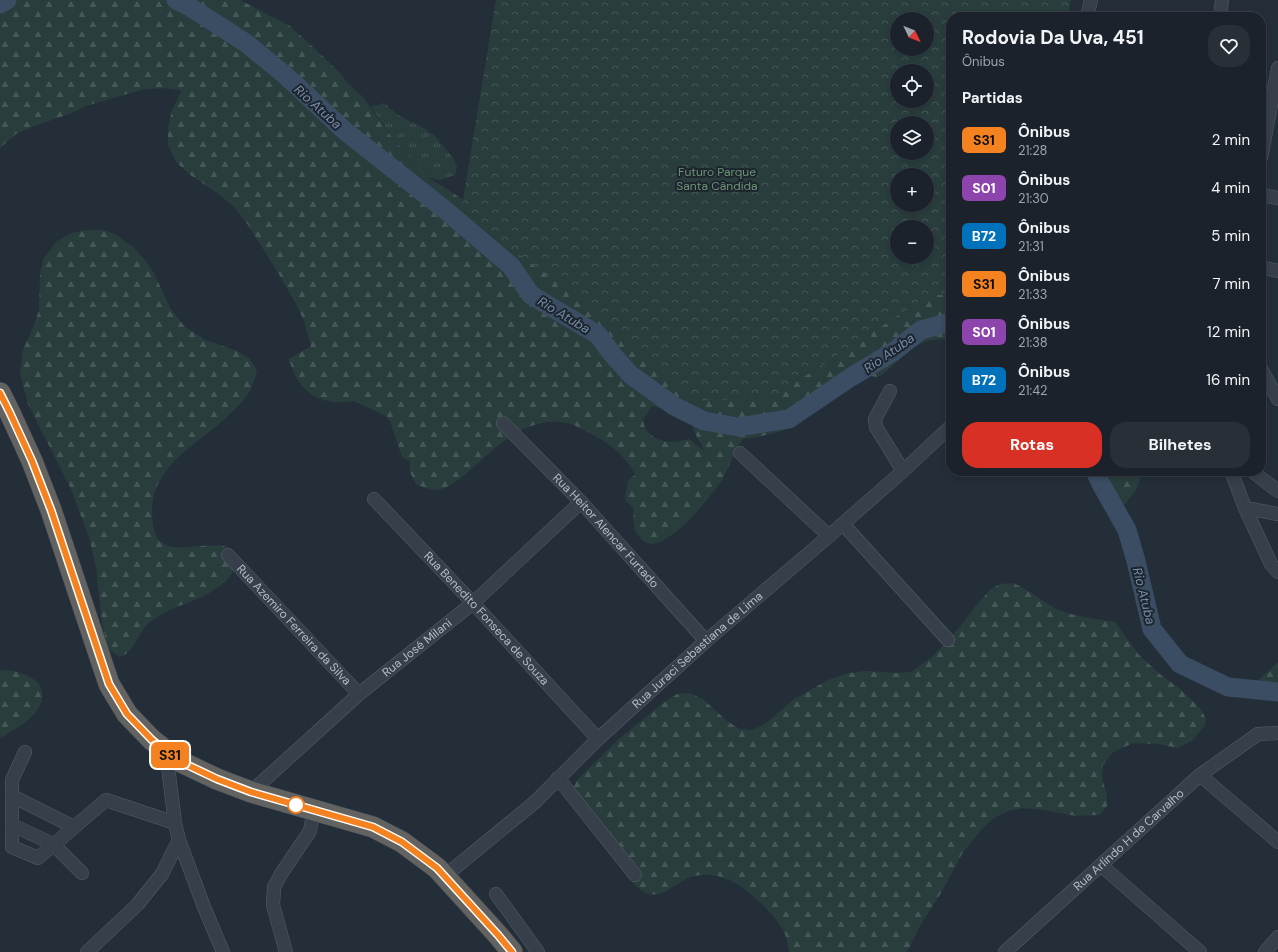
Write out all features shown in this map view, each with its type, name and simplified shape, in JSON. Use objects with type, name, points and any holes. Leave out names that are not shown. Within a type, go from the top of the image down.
[{"type":"highway","points":[[0,393],[32,461],[51,510],[109,684],[127,714],[152,740],[179,761],[231,786],[373,827],[402,842],[437,868],[512,952]]},
{"type":"street","points":[[1088,12],[1091,0]]},
{"type":"street","points":[[1221,12],[1222,0]]},
{"type":"street","points":[[1266,130],[1278,68]]},
{"type":"street","points":[[1266,196],[1278,198]]},
{"type":"street","points":[[1266,268],[1278,271]]},
{"type":"street","points":[[1266,378],[1278,399]]},
{"type":"street","points":[[890,391],[875,419],[876,427],[904,471]]},
{"type":"street","name":"Rua Heitor Alencar Furtado","points":[[503,423],[581,502],[706,641]]},
{"type":"street","name":"Rua Juraci Sebastiana de Lima","points":[[445,876],[535,802],[598,739],[706,641],[844,524],[904,471],[946,431]]},
{"type":"street","points":[[740,453],[829,536]]},
{"type":"street","points":[[1233,476],[1245,508],[1271,564],[1278,572]]},
{"type":"street","points":[[1258,476],[1278,491]]},
{"type":"street","name":"Rua Benedito Fonseca de Souza","points":[[374,499],[473,603],[598,739]]},
{"type":"street","name":"Rua José Milani","points":[[251,792],[359,694],[473,603],[581,502]]},
{"type":"street","points":[[1245,508],[1278,514]]},
{"type":"street","points":[[844,524],[948,640]]},
{"type":"street","name":"Rua Azemiro Ferreira da Silva","points":[[228,555],[359,694]]},
{"type":"street","name":"Rua Arlindo H de Carvalho","points":[[1005,952],[1102,866],[1200,775],[1258,734],[1278,733]]},
{"type":"street","points":[[166,751],[175,823],[179,840],[204,907],[223,952]]},
{"type":"street","points":[[25,752],[12,780],[12,847],[38,858],[106,800],[175,823]]},
{"type":"street","points":[[1200,775],[1278,842]]},
{"type":"street","points":[[558,778],[635,875]]},
{"type":"street","points":[[12,796],[74,827]]},
{"type":"street","points":[[286,952],[273,905],[274,887],[280,874],[310,831],[314,810]]},
{"type":"street","points":[[12,825],[53,844],[82,873]]},
{"type":"street","points":[[87,952],[137,905],[162,874],[179,840]]},
{"type":"street","points":[[1102,866],[1200,952]]},
{"type":"street","points":[[496,894],[538,952]]},
{"type":"street","points":[[1265,952],[1278,937]]},
{"type":"green space","points":[[0,0],[240,0],[290,26],[362,96],[395,142],[434,179],[427,177],[485,215],[946,270],[946,339],[931,340],[911,349],[882,375],[876,377],[871,376],[858,380],[834,398],[782,431],[743,439],[722,480],[689,520],[666,539],[656,543],[647,543],[636,533],[634,509],[625,500],[628,480],[635,475],[632,469],[614,448],[579,428],[561,422],[547,422],[522,430],[499,445],[456,481],[442,489],[433,490],[416,484],[410,472],[410,461],[402,457],[390,421],[386,416],[355,401],[329,401],[314,396],[307,391],[296,377],[289,359],[311,346],[304,321],[296,304],[248,225],[234,207],[220,195],[189,174],[176,162],[168,145],[168,127],[172,110],[181,92],[180,90],[161,88],[141,90],[86,106],[69,114],[16,134],[0,148]],"holes":[[[652,406],[664,409],[692,424],[694,432],[705,453],[689,439],[672,442],[660,440],[652,436],[646,429],[643,420]]]},
{"type":"green space","name":"Futuro Parque Santa Cândida","points":[[496,0],[1071,0],[1069,12],[946,12],[946,296],[931,294],[773,397],[698,401],[608,320],[461,212]]},
{"type":"green space","points":[[384,103],[398,115],[435,136],[454,159],[457,167],[455,175],[440,180],[434,179],[395,142],[371,107]]},
{"type":"green space","points":[[85,230],[101,230],[115,234],[133,247],[154,273],[170,308],[185,327],[206,340],[237,351],[250,359],[257,371],[253,384],[246,397],[218,425],[179,456],[160,481],[154,496],[152,513],[155,534],[158,539],[164,544],[173,547],[213,545],[229,548],[237,558],[233,572],[216,589],[206,595],[172,609],[151,621],[144,628],[134,646],[119,657],[108,648],[102,624],[96,567],[89,537],[71,489],[28,404],[20,374],[23,350],[39,310],[40,273],[44,258],[57,241],[72,233]]},
{"type":"green space","points":[[1109,476],[1141,476],[1136,490],[1121,509]]},
{"type":"green space","points":[[1013,583],[1059,610],[1080,616],[1115,622],[1139,655],[1161,675],[1179,688],[1201,709],[1206,719],[1205,725],[1192,741],[1177,748],[1158,744],[1133,743],[1112,753],[1103,765],[1102,778],[1107,795],[1107,806],[1099,815],[1076,816],[1023,808],[1008,811],[994,818],[982,829],[963,852],[941,893],[920,926],[907,952],[789,952],[787,941],[780,925],[765,907],[741,886],[722,877],[702,875],[691,877],[664,892],[652,895],[646,893],[641,890],[626,874],[570,795],[577,780],[620,738],[662,704],[677,694],[690,693],[704,700],[727,721],[740,729],[752,730],[766,723],[793,700],[828,680],[849,673],[866,671],[896,673],[911,672],[931,658],[959,628],[991,589],[1000,584]]},
{"type":"green space","points":[[1278,662],[1278,691],[1251,687]]},
{"type":"green space","points":[[0,670],[8,670],[24,674],[32,678],[37,682],[41,689],[42,696],[40,705],[28,720],[0,738]]},
{"type":"waterway","name":"Rio Atuba","points":[[0,4],[7,0]]},
{"type":"waterway","name":"Rio Atuba","points":[[176,0],[190,7],[246,43],[285,75],[345,131],[444,209],[511,266],[531,295],[598,335],[612,354],[631,375],[674,406],[704,421],[738,427],[789,419],[851,377],[893,352],[921,330],[946,323]]},
{"type":"waterway","name":"Rio Atuba","points":[[1097,476],[1127,530],[1152,629],[1180,664],[1228,687],[1278,692]]},
{"type":"bus line","name":"S31","points":[[0,393],[32,461],[51,510],[109,684],[127,714],[152,740],[179,761],[231,786],[373,827],[402,842],[437,868],[512,952]]}]
